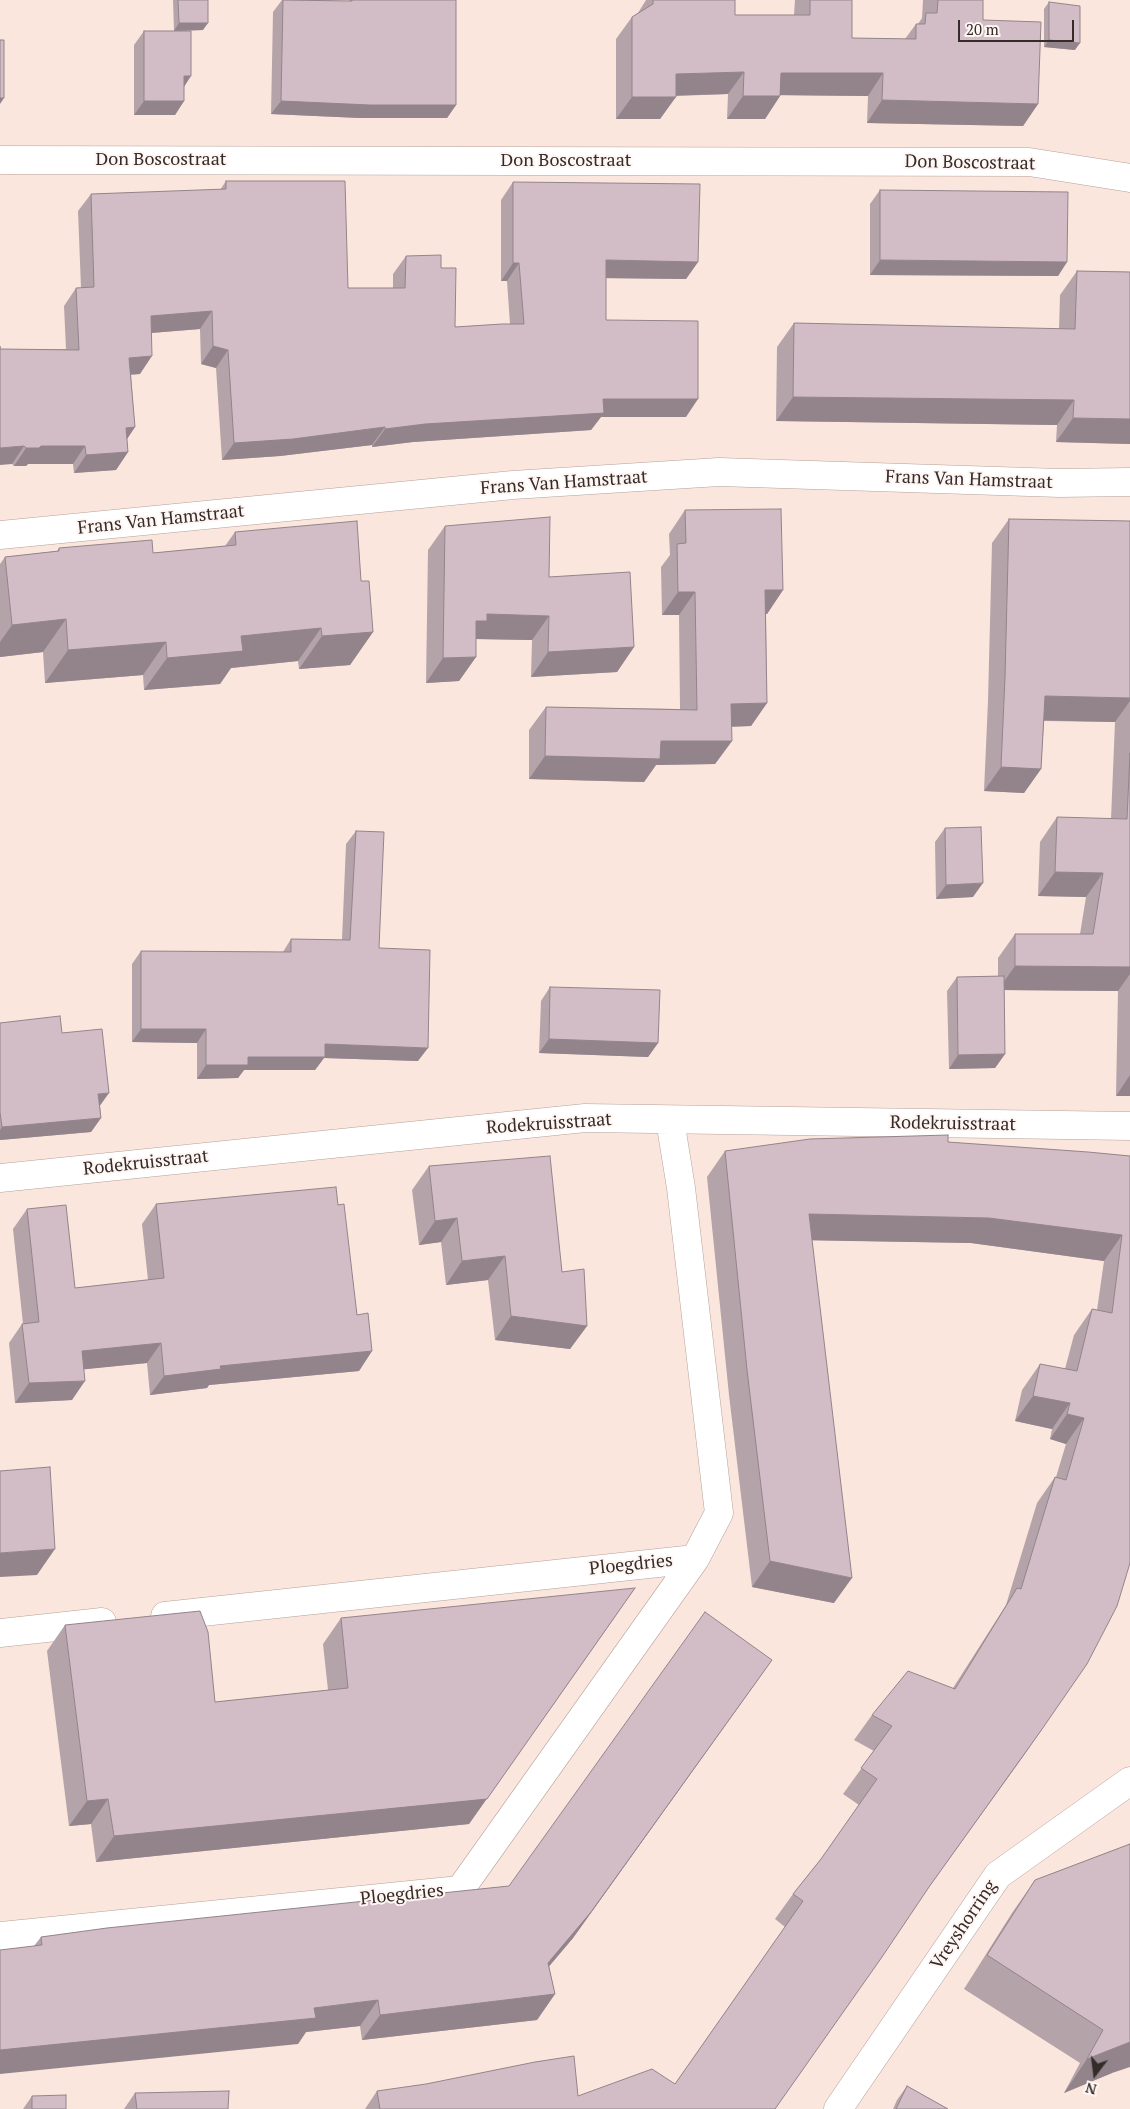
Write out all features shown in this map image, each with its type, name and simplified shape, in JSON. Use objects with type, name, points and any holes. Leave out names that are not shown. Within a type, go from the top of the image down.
[{"type":"street","name":"Don Boscostraat","points":[[0,160],[1029,162],[1130,178]]},
{"type":"street","name":"Frans Van Hamstraat","points":[[0,535],[513,485],[719,472],[1060,483],[1130,482]]},
{"type":"street","name":"Rodekruisstraat","points":[[0,1178],[584,1118],[1130,1126]]},
{"type":"street","name":"Ploegdries","points":[[0,1936],[460,1890],[695,1559],[719,1513],[681,1188],[670,1120]]},
{"type":"street","name":"Ploegdries","points":[[0,1633],[695,1559]]},
{"type":"street","name":"Vreyshorring","points":[[838,2109],[998,1875],[1130,1781]]},
{"type":"building","points":[[178,0],[208,0],[208,23],[179,23]]},
{"type":"building","points":[[283,0],[456,0],[456,105],[370,105],[281,101]]},
{"type":"building","points":[[653,0],[735,0],[735,15],[810,15],[810,0],[852,0],[852,38],[916,39],[916,24],[925,24],[926,13],[937,13],[938,0],[983,0],[983,20],[1041,22],[1038,104],[882,100],[883,73],[781,73],[780,96],[743,96],[744,72],[676,74],[676,97],[632,97],[632,17],[653,4]]},
{"type":"building","points":[[1049,2],[1080,6],[1080,43],[1049,40]]},
{"type":"building","points":[[144,31],[191,31],[191,76],[184,76],[184,101],[144,101]]},
{"type":"building","points":[[0,40],[4,40],[4,98],[0,98]]},
{"type":"building","points":[[226,181],[345,181],[348,288],[405,288],[406,256],[441,255],[441,268],[456,268],[455,327],[524,324],[519,263],[513,263],[513,182],[700,184],[698,262],[606,260],[606,320],[698,321],[698,399],[603,399],[604,413],[425,424],[385,429],[385,427],[293,439],[234,443],[228,350],[213,346],[212,311],[151,316],[152,356],[129,358],[135,427],[126,428],[128,452],[86,455],[85,446],[0,448],[0,349],[79,350],[76,288],[94,287],[91,194],[226,189]]},
{"type":"building","points":[[880,190],[1068,192],[1067,262],[880,260]]},
{"type":"building","points":[[1077,271],[1130,272],[1130,419],[1073,418],[1074,400],[793,397],[794,323],[1075,329]]},
{"type":"building","points":[[781,509],[783,590],[765,590],[767,703],[731,704],[732,741],[661,741],[660,759],[545,756],[546,707],[697,710],[695,592],[678,592],[677,544],[686,543],[685,510]]},
{"type":"building","points":[[550,517],[549,577],[630,572],[634,647],[548,652],[549,616],[487,614],[487,621],[476,621],[476,657],[443,658],[445,526]]},
{"type":"building","points":[[1009,519],[1130,521],[1130,698],[1045,696],[1041,769],[1001,767]]},
{"type":"building","points":[[357,521],[361,581],[369,581],[373,632],[322,636],[321,628],[241,636],[243,651],[167,658],[166,642],[68,650],[66,619],[12,625],[5,557],[59,551],[59,548],[152,540],[153,553],[236,545],[235,532]]},
{"type":"building","points":[[1130,753],[1130,967],[1015,966],[1015,934],[1093,934],[1103,873],[1055,872],[1057,817],[1127,819]]},
{"type":"building","points":[[981,827],[983,883],[946,885],[945,828]]},
{"type":"building","points":[[356,831],[384,832],[379,948],[430,950],[428,1048],[325,1044],[325,1057],[248,1057],[248,1065],[206,1065],[206,1029],[141,1029],[141,951],[291,952],[291,939],[350,940]]},
{"type":"building","points":[[1004,976],[1005,1054],[958,1055],[957,977]]},
{"type":"building","points":[[550,987],[660,990],[658,1043],[549,1039]]},
{"type":"building","points":[[60,1016],[62,1033],[102,1029],[109,1093],[98,1094],[101,1118],[2,1127],[0,1112],[0,1023]]},
{"type":"building","points":[[948,1135],[948,1142],[1130,1156],[1130,1563],[1117,1606],[1087,1664],[775,2109],[380,2109],[377,2091],[426,2084],[574,2056],[578,2096],[652,2069],[675,2084],[803,1901],[793,1894],[821,1859],[877,1779],[861,1768],[892,1726],[872,1715],[908,1671],[955,1689],[1017,1588],[1021,1589],[1055,1477],[1066,1480],[1084,1418],[1067,1414],[1070,1403],[1033,1396],[1040,1364],[1077,1371],[1092,1309],[1112,1313],[1122,1235],[989,1218],[809,1214],[852,1578],[770,1561],[747,1370],[725,1151],[810,1139]]},
{"type":"building","points":[[550,1156],[562,1272],[584,1269],[587,1326],[511,1316],[505,1256],[462,1261],[457,1218],[435,1221],[429,1166]]},
{"type":"building","points":[[336,1187],[338,1205],[344,1204],[357,1315],[368,1313],[372,1351],[220,1366],[221,1369],[164,1376],[161,1343],[82,1351],[85,1381],[29,1383],[22,1324],[39,1322],[27,1209],[66,1205],[75,1288],[164,1278],[156,1204]]},
{"type":"building","points":[[50,1467],[55,1549],[0,1553],[0,1471]]},
{"type":"building","points":[[635,1588],[487,1799],[114,1836],[108,1799],[87,1801],[65,1625],[200,1611],[208,1632],[215,1702],[348,1688],[341,1618]]},
{"type":"building","points":[[705,1612],[772,1660],[591,1912],[548,1963],[555,1994],[380,2015],[378,2000],[314,2008],[316,2018],[0,2050],[0,1950],[42,1945],[41,1937],[107,1928],[509,1886]]},
{"type":"building","points":[[1130,1844],[1130,2042],[1087,2059],[1103,2030],[987,1955],[1035,1880]]},
{"type":"building","points":[[907,2086],[948,2109],[896,2109]]},
{"type":"building","points":[[229,2091],[228,2109],[137,2109],[135,2093]]},
{"type":"building","points":[[66,2095],[66,2109],[32,2109],[32,2096]]}]
